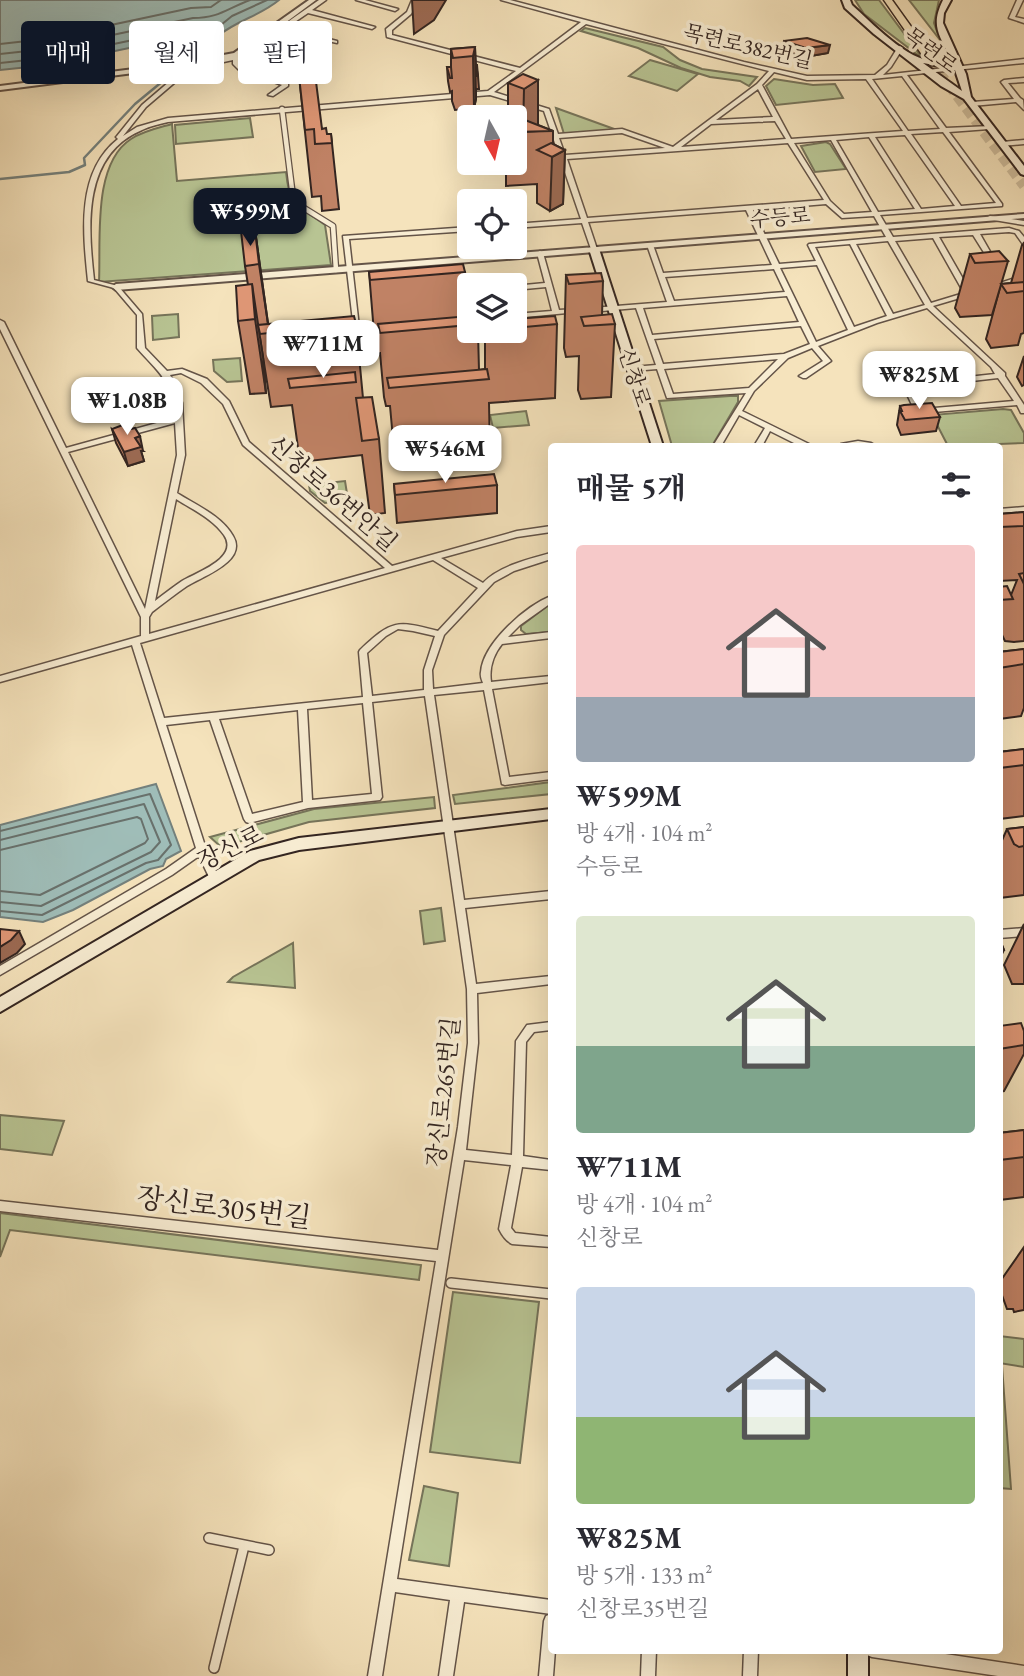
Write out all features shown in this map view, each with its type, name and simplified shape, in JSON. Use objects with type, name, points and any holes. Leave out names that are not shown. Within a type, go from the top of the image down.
[{"type":"highway","points":[[888,0],[930,60]]},
{"type":"highway","points":[[899,0],[942,59]]},
{"type":"main road","name":"목련로","points":[[846,0],[859,17],[944,84],[969,100],[1024,172]]},
{"type":"main road","name":"목련로","points":[[947,0],[939,16],[942,32],[962,67],[969,100]]},
{"type":"main road","points":[[916,60],[940,64],[955,57]]},
{"type":"main road","name":"신창로","points":[[594,249],[657,443]]},
{"type":"main road","name":"장신로","points":[[0,1005],[255,855],[278,848],[548,814]]},
{"type":"main road","points":[[858,1654],[858,1676]]},
{"type":"street","points":[[214,878],[201,849],[140,640],[181,455],[178,403],[165,373],[141,348],[140,315],[116,287],[90,281],[87,251],[88,193],[92,175],[144,106],[185,71],[236,57],[313,0]]},
{"type":"street","points":[[294,21],[323,0]]},
{"type":"street","points":[[359,0],[395,9]]},
{"type":"street","points":[[415,0],[412,10],[389,29],[388,36],[520,70]]},
{"type":"street","name":"목련로382번길","points":[[504,0],[807,78],[868,77],[1024,61]]},
{"type":"street","points":[[522,5],[531,0]]},
{"type":"street","points":[[1020,0],[1012,18],[1024,21]]},
{"type":"street","points":[[308,11],[372,27]]},
{"type":"street","points":[[490,93],[584,22]]},
{"type":"street","points":[[877,76],[890,66],[900,48]]},
{"type":"street","points":[[0,88],[236,57]]},
{"type":"street","points":[[236,57],[241,69],[286,85],[271,95]]},
{"type":"street","points":[[674,149],[759,85],[772,71]]},
{"type":"street","points":[[759,85],[828,202],[842,216],[1000,205],[904,74]]},
{"type":"street","points":[[868,77],[959,208]]},
{"type":"street","points":[[1024,80],[1004,82],[1021,100],[1024,108]]},
{"type":"street","points":[[132,121],[142,125],[282,109],[490,93],[547,110],[594,249]]},
{"type":"street","points":[[969,100],[1021,100]]},
{"type":"street","points":[[282,109],[293,197],[299,205],[332,226],[336,270]]},
{"type":"street","points":[[710,122],[777,119]]},
{"type":"street","points":[[110,148],[151,124]]},
{"type":"street","points":[[563,158],[989,127]]},
{"type":"street","points":[[556,136],[622,131],[674,149]]},
{"type":"street","points":[[871,136],[919,211]]},
{"type":"street","points":[[833,139],[893,239],[929,306],[986,357],[1002,375],[1024,411]]},
{"type":"street","points":[[1002,144],[1024,142]]},
{"type":"street","points":[[527,225],[828,202]]},
{"type":"street","points":[[989,218],[1008,215],[1024,205]]},
{"type":"street","points":[[749,209],[814,346],[827,361],[803,376]]},
{"type":"street","name":"수등로","points":[[116,287],[1024,216]]},
{"type":"street","points":[[989,218],[1024,223]]},
{"type":"street","points":[[394,325],[356,329],[345,237],[457,230]]},
{"type":"street","points":[[975,232],[1005,283]]},
{"type":"street","points":[[852,330],[811,245],[975,232],[1017,232],[1024,242]]},
{"type":"street","points":[[935,236],[968,294]]},
{"type":"street","points":[[852,242],[891,316]]},
{"type":"street","points":[[650,245],[671,303]]},
{"type":"street","points":[[540,253],[556,312]]},
{"type":"street","points":[[661,275],[820,263]]},
{"type":"street","points":[[398,265],[400,275]]},
{"type":"street","points":[[633,369],[786,356],[891,316],[1024,277]]},
{"type":"street","points":[[527,287],[548,285]]},
{"type":"street","points":[[527,315],[789,294]]},
{"type":"street","points":[[639,306],[668,394],[674,397],[751,390]]},
{"type":"street","points":[[0,322],[147,613]]},
{"type":"street","points":[[649,337],[803,324]]},
{"type":"street","points":[[719,443],[751,390],[786,356]]},
{"type":"street","name":"신창로36번안길","points":[[165,373],[182,371],[204,381],[226,403],[246,443],[391,569],[517,534],[548,529]]},
{"type":"street","points":[[1002,375],[907,386],[918,409],[922,411],[1019,403]]},
{"type":"street","points":[[737,411],[800,443]]},
{"type":"street","points":[[64,451],[177,420]]},
{"type":"street","points":[[760,443],[769,426]]},
{"type":"street","points":[[147,613],[185,583],[215,569],[233,548],[233,543],[223,527],[172,493]]},
{"type":"street","points":[[1003,512],[1024,510]]},
{"type":"street","points":[[434,556],[484,588]]},
{"type":"street","points":[[213,716],[249,819],[308,804],[377,797],[363,652],[389,627],[402,625],[440,634],[491,580],[511,569],[548,557]]},
{"type":"street","points":[[0,678],[391,569]]},
{"type":"street","points":[[548,601],[517,623],[499,640],[485,672],[505,781],[548,776]]},
{"type":"street","name":"장신로265번길","points":[[375,1676],[445,1281],[443,1256],[472,1054],[472,989],[429,693],[428,670],[440,634]]},
{"type":"street","points":[[499,640],[548,635]]},
{"type":"street","points":[[162,722],[487,686],[548,682]]},
{"type":"street","points":[[302,708],[308,804]]},
{"type":"street","name":"장신로","points":[[0,971],[169,872],[201,849]]},
{"type":"street","points":[[460,905],[548,895]]},
{"type":"street","points":[[1003,934],[1024,932]]},
{"type":"street","points":[[472,989],[548,980]]},
{"type":"street","points":[[548,1026],[531,1028],[521,1041],[517,1161],[505,1229],[512,1238],[548,1242]]},
{"type":"street","points":[[459,1154],[548,1165]]},
{"type":"street","name":"장신로305번길","points":[[0,1206],[443,1256]]},
{"type":"street","points":[[445,1281],[548,1294]]},
{"type":"street","points":[[209,1538],[269,1550]]},
{"type":"street","points":[[214,1668],[244,1546]]},
{"type":"street","points":[[390,1585],[548,1607]]},
{"type":"street","points":[[446,1676],[458,1594]]},
{"type":"street","points":[[546,1676],[548,1654]]},
{"type":"street","points":[[648,1676],[649,1654]]},
{"type":"street","points":[[750,1676],[751,1654]]},
{"type":"street","points":[[890,1654],[964,1670],[1024,1673]]},
{"type":"green space","points":[[855,0],[879,0],[923,59],[864,14]]},
{"type":"green space","points":[[909,0],[939,0],[934,23],[940,40]]},
{"type":"green space","points":[[585,28],[663,47],[680,60],[702,69],[757,77],[749,86],[740,81],[710,77],[681,68],[638,48],[581,31]]},
{"type":"green space","points":[[650,60],[698,74],[677,91],[629,76]]},
{"type":"green space","points":[[774,79],[813,85],[835,84],[843,98],[776,105],[766,86]]},
{"type":"green space","points":[[556,108],[617,130],[564,134]]},
{"type":"green space","points":[[250,118],[253,137],[176,144],[175,125]]},
{"type":"green space","points":[[172,124],[177,181],[286,172],[290,193],[296,205],[325,225],[331,265],[99,282],[101,204],[110,166],[119,151],[131,139]]},
{"type":"green space","points":[[826,142],[846,169],[815,172],[801,146]]},
{"type":"green space","points":[[178,314],[179,337],[153,340],[152,316]]},
{"type":"green space","points":[[240,358],[242,381],[227,382],[214,371],[213,360]]},
{"type":"green space","points":[[738,396],[738,402],[714,443],[671,443],[659,401]]},
{"type":"green space","points":[[1011,410],[1024,433],[1024,443],[946,443],[932,415]]},
{"type":"green space","points":[[526,411],[529,425],[493,428],[490,415]]},
{"type":"green space","points":[[345,481],[348,500],[325,503],[310,491],[309,485]]},
{"type":"green space","points":[[548,605],[548,632],[526,634],[521,630],[521,626]]},
{"type":"green space","points":[[548,782],[548,794],[455,804],[453,795]]},
{"type":"green space","points":[[434,797],[435,808],[309,822],[221,847],[210,837],[314,809]]},
{"type":"green space","points":[[441,908],[445,941],[424,944],[420,911]]},
{"type":"green space","points":[[293,943],[295,988],[228,982],[233,977]]},
{"type":"green space","points":[[0,1115],[64,1121],[52,1155],[0,1149]]},
{"type":"green space","points":[[0,1213],[421,1265],[419,1280],[10,1230],[0,1257]]},
{"type":"green space","points":[[453,1292],[539,1302],[520,1463],[430,1452]]},
{"type":"green space","points":[[1003,1336],[1024,1339],[1024,1367],[1003,1364]]},
{"type":"green space","points":[[1003,1380],[1011,1489],[1003,1488]]},
{"type":"green space","points":[[424,1486],[458,1493],[449,1566],[409,1560]]},
{"type":"water","points":[[0,0],[279,0],[243,21],[238,21],[224,32],[224,21],[129,21],[129,48],[115,51],[115,21],[21,21],[21,68],[0,70]]},
{"type":"water","points":[[156,784],[181,851],[166,859],[163,866],[150,869],[73,910],[43,922],[0,917],[0,825]]},
{"type":"building","points":[[807,38],[830,45],[806,48],[784,41]]},
{"type":"building","points":[[475,47],[473,56],[453,58],[451,49]]},
{"type":"building","points":[[447,67],[451,67],[452,78],[450,78]]},
{"type":"building","points":[[523,74],[538,80],[524,89],[508,83]]},
{"type":"building","points":[[300,84],[316,84],[322,129],[326,128],[327,134],[331,134],[332,143],[315,144],[314,129],[305,130]]},
{"type":"building","points":[[527,121],[553,131],[527,132]]},
{"type":"building","points":[[551,143],[565,150],[552,157],[537,150]]},
{"type":"building","points":[[255,230],[259,264],[245,266],[241,231]]},
{"type":"building","points":[[999,251],[1008,261],[975,263],[970,254]]},
{"type":"building","points":[[463,264],[465,272],[370,280],[369,272]]},
{"type":"building","points":[[601,273],[603,281],[569,284],[566,275]]},
{"type":"building","points":[[1024,282],[1024,291],[1007,293],[1001,284]]},
{"type":"building","points":[[252,284],[255,319],[238,321],[236,286]]},
{"type":"building","points":[[612,314],[615,324],[584,326],[581,317]]},
{"type":"building","points":[[354,316],[356,324],[260,334],[258,325]]},
{"type":"building","points":[[555,316],[557,324],[527,327],[527,318]]},
{"type":"building","points":[[457,317],[457,326],[380,333],[378,324]]},
{"type":"building","points":[[487,369],[489,379],[389,388],[387,378]]},
{"type":"building","points":[[355,372],[356,382],[290,388],[288,379]]},
{"type":"building","points":[[372,397],[379,439],[362,441],[356,398]]},
{"type":"building","points":[[932,403],[940,417],[905,420],[900,411],[900,406],[904,405]]},
{"type":"building","points":[[128,423],[140,436],[135,438],[141,447],[124,452],[112,429]]},
{"type":"building","points":[[494,474],[497,485],[395,495],[394,484]]},
{"type":"building","points":[[1024,512],[1024,526],[1003,527],[1003,514]]},
{"type":"building","points":[[1003,586],[1007,586],[1013,599],[1003,600]]},
{"type":"building","points":[[1024,649],[1024,664],[1003,667],[1003,652]]},
{"type":"building","points":[[1024,749],[1024,765],[1003,768],[1003,752]]},
{"type":"building","points":[[1024,827],[1024,846],[1019,847],[1014,844],[1007,829]]},
{"type":"building","points":[[0,929],[19,931],[0,947]]},
{"type":"building","points":[[1021,1023],[1024,1045],[1003,1048],[1003,1025]]},
{"type":"building","points":[[1024,1130],[1024,1157],[1003,1160],[1003,1133]]},
{"type":"waterway","points":[[0,179],[69,172],[85,165],[84,158],[135,104],[159,84]]},
{"type":"tunnel","points":[[930,60],[1024,186]]}]
